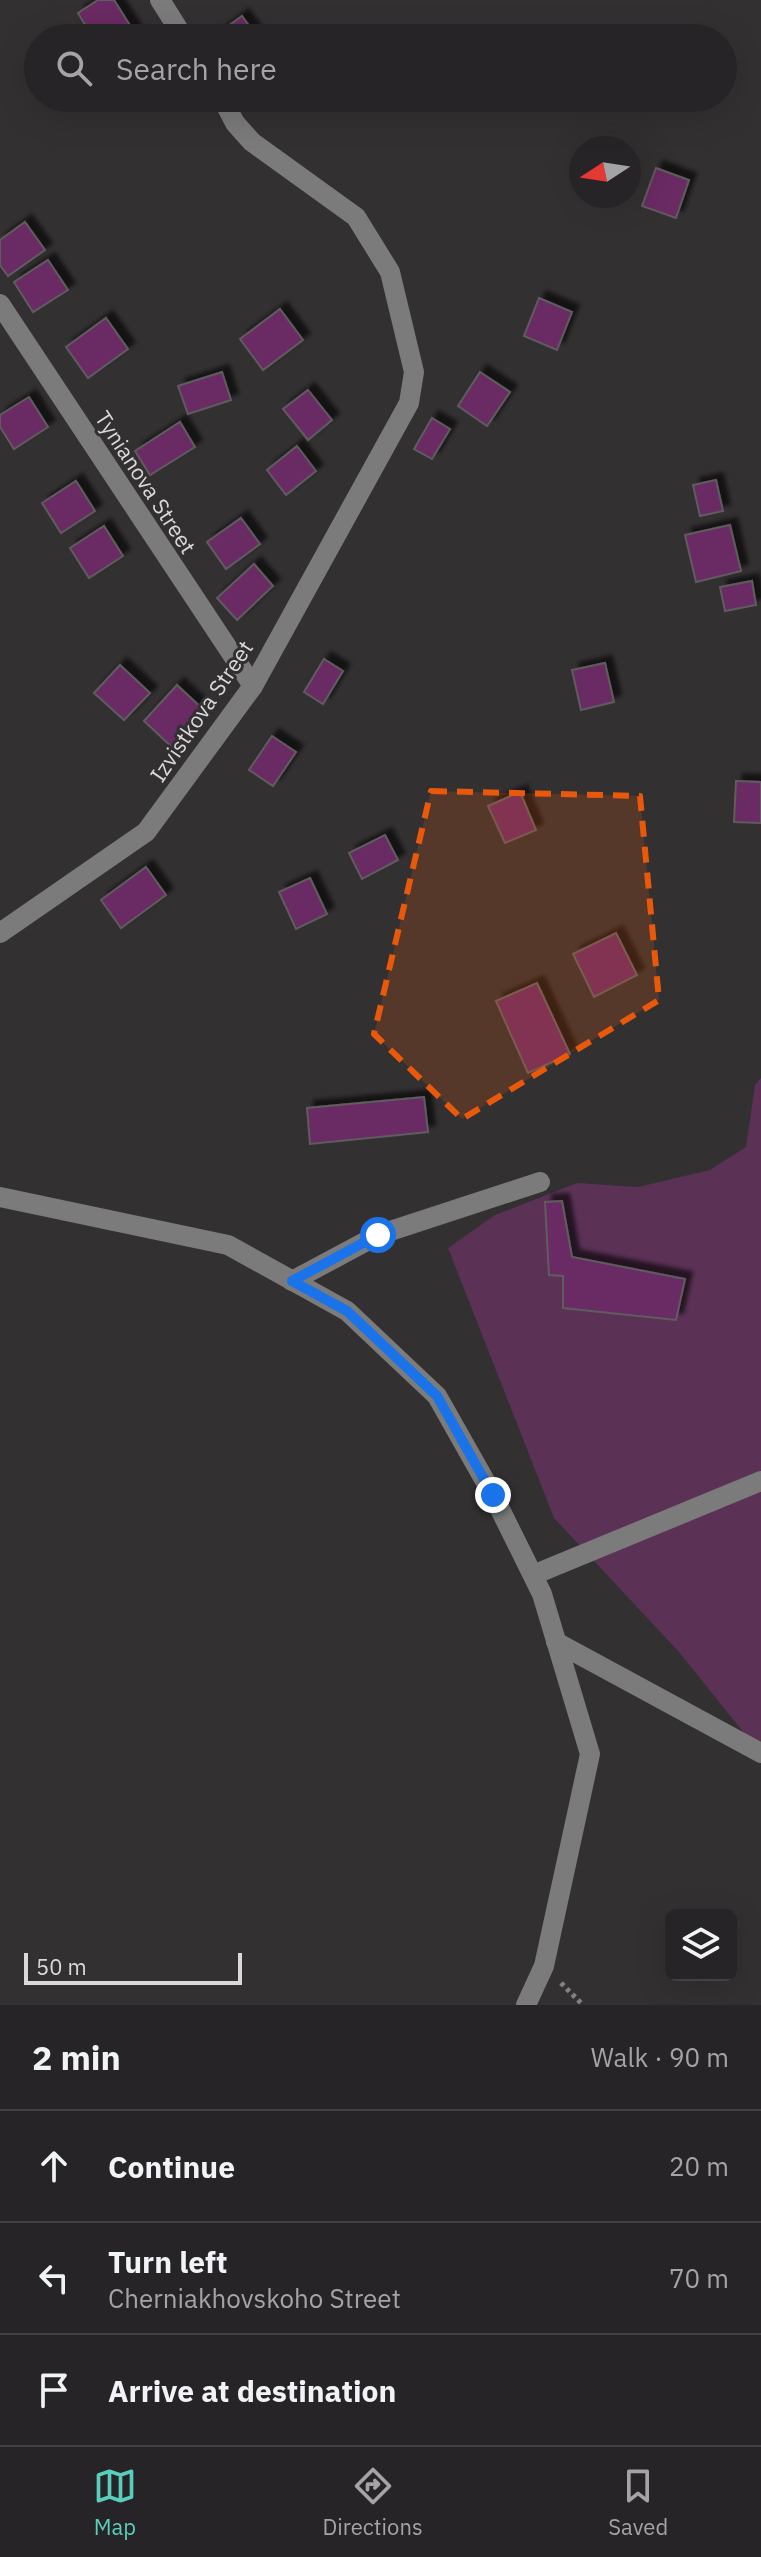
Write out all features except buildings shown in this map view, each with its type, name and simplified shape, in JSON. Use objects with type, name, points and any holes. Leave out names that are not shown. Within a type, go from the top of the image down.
[{"type":"street","points":[[160,0],[175,24]]},
{"type":"street","name":"Izvistkova Street","points":[[0,933],[146,832],[253,686],[409,403],[414,372],[390,272],[356,217],[252,142],[229,112]]},
{"type":"street","name":"Tynianova Street","points":[[0,304],[253,686]]},
{"type":"street","points":[[292,1281],[378,1235],[540,1182]]},
{"type":"street","points":[[0,1197],[228,1245],[347,1311],[437,1396],[493,1495],[542,1594],[590,1754],[544,1966],[526,2005]]},
{"type":"street","points":[[533,1575],[761,1481]]},
{"type":"street","points":[[556,1642],[761,1753]]},
{"type":"highlighted area","points":[[431,791],[640,796],[659,1000],[462,1119],[374,1034]]},
{"type":"shaded area","points":[[761,1078],[761,1752],[679,1652],[554,1518],[448,1248],[495,1215],[577,1183],[638,1187],[710,1170],[746,1147],[755,1085]]},
{"type":"route","points":[[378,1235],[292,1281],[347,1311],[437,1396],[493,1495]]}]
